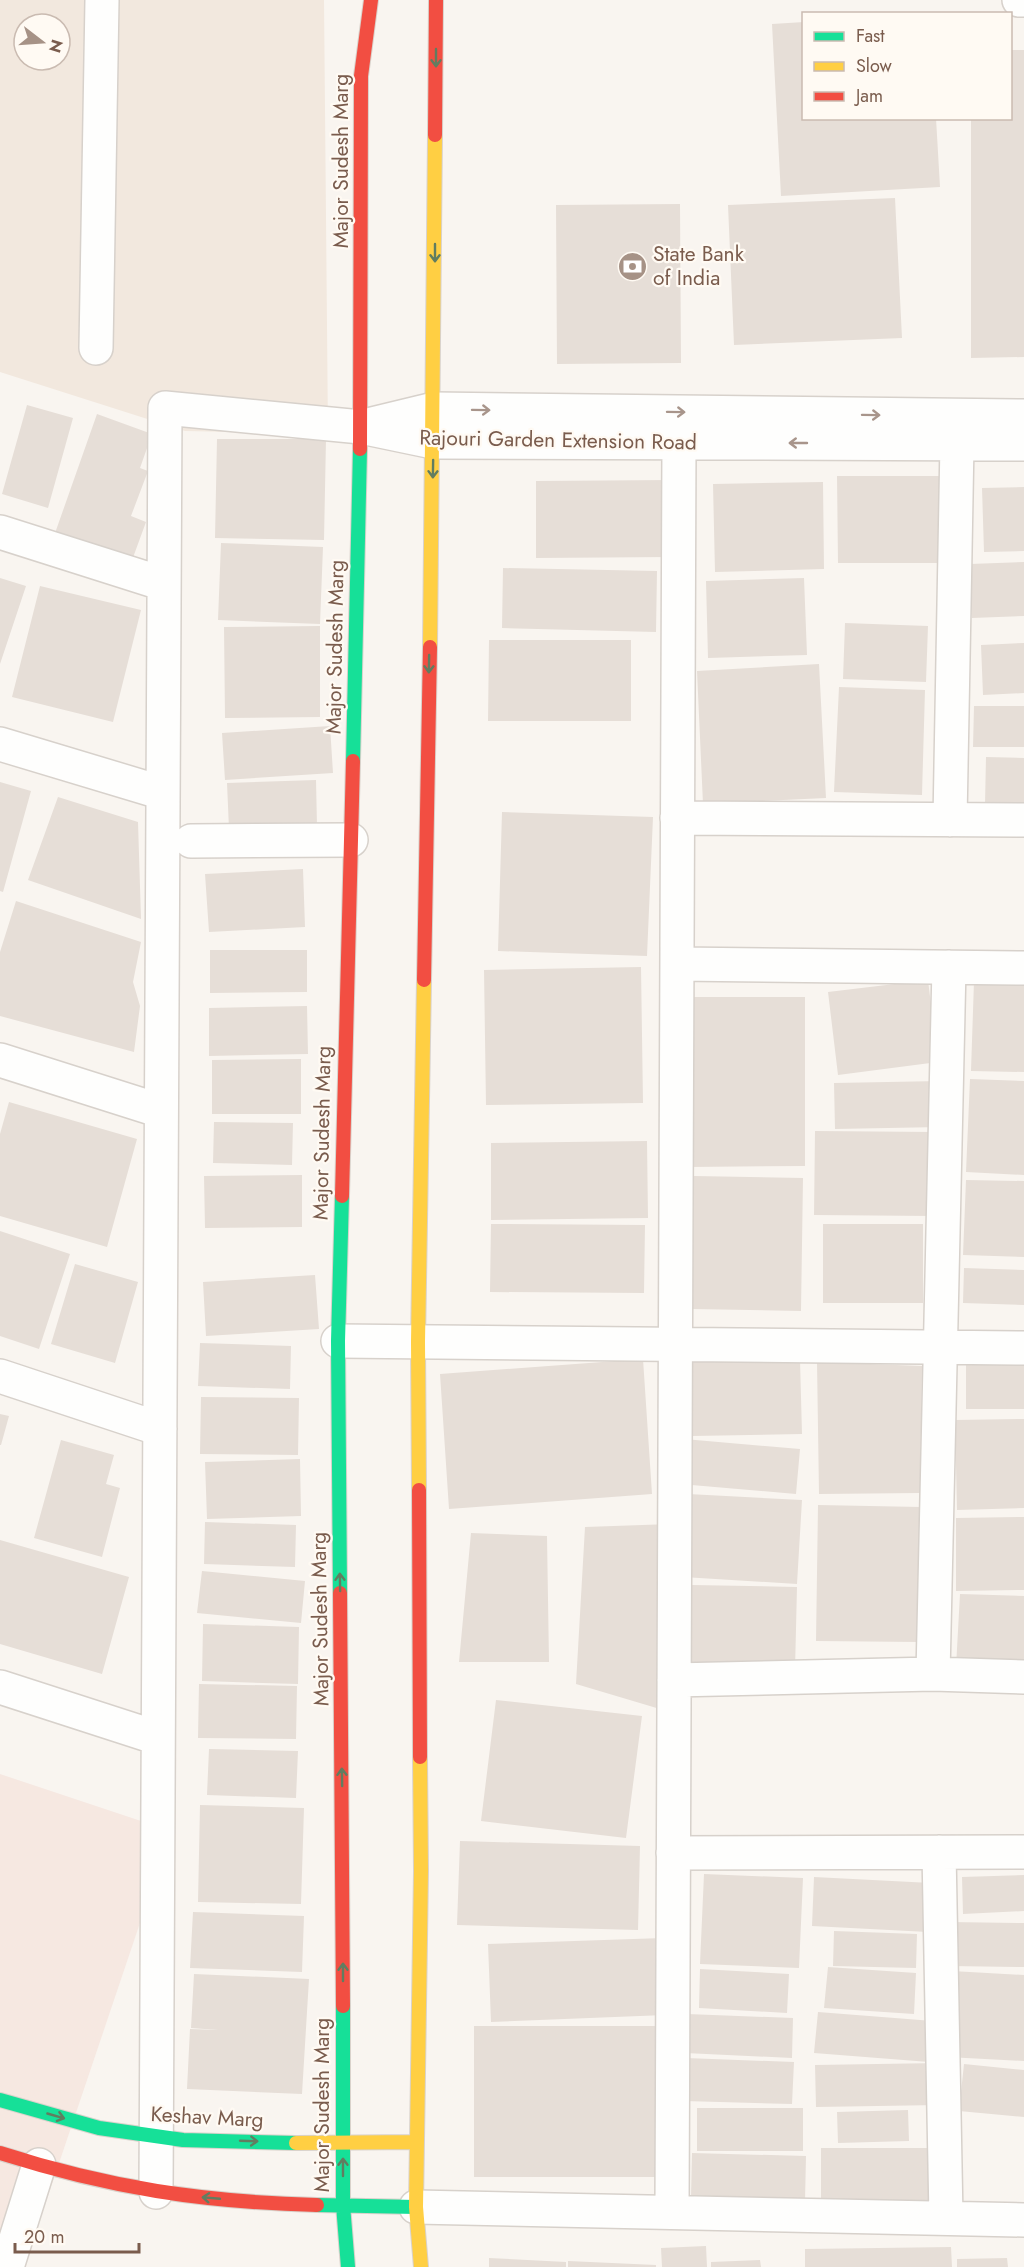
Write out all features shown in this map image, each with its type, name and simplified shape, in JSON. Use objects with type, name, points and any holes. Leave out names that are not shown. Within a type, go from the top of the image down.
[{"type":"street","points":[[96,348],[102,0]]},
{"type":"street","name":"Major Sudesh Marg","points":[[348,2267],[343,2205],[338,1341],[361,427],[361,76],[371,0]]},
{"type":"street","points":[[421,2267],[416,2207],[421,1872],[418,1342],[434,409],[436,0]]},
{"type":"street","points":[[1019,0],[1024,0]]},
{"type":"street","points":[[156,2192],[165,408],[361,427]]},
{"type":"street","name":"Rajouri Garden Extension Road","points":[[361,427],[434,409],[1024,416]]},
{"type":"street","name":"Rajouri Garden Extension Road","points":[[361,427],[433,442],[1024,444]]},
{"type":"street","points":[[672,2212],[679,443]]},
{"type":"street","points":[[950,820],[957,443]]},
{"type":"street","points":[[0,531],[164,584]]},
{"type":"street","points":[[0,744],[163,793]]},
{"type":"street","points":[[677,818],[1024,820]]},
{"type":"street","points":[[191,841],[351,840]]},
{"type":"street","points":[[677,964],[1024,968]]},
{"type":"street","points":[[933,1674],[949,967]]},
{"type":"street","points":[[0,1060],[161,1111]]},
{"type":"street","points":[[338,1341],[1024,1348]]},
{"type":"street","points":[[0,1376],[160,1429]]},
{"type":"street","points":[[674,1680],[933,1674],[1024,1677]]},
{"type":"street","points":[[0,1687],[159,1738]]},
{"type":"street","points":[[939,1852],[946,2218]]},
{"type":"street","points":[[673,1853],[1024,1852]]},
{"type":"street","name":"Keshav Marg","points":[[0,2100],[99,2128],[183,2140],[343,2144],[417,2142]]},
{"type":"street","points":[[0,2153],[112,2184],[156,2192],[262,2203],[1024,2220]]},
{"type":"street","points":[[7,2267],[39,2165]]},
{"type":"shaded area","points":[[0,0],[324,0],[328,434],[185,431],[0,372]]},
{"type":"shaded area","points":[[0,1774],[171,1831],[24,2267],[0,2267]]},
{"type":"building","points":[[802,22],[802,120],[936,120],[940,187],[781,196],[772,24]]},
{"type":"building","points":[[1012,50],[1024,50],[1024,357],[971,358],[971,120],[1012,120]]},
{"type":"building","points":[[895,198],[902,338],[734,345],[728,205]]},
{"type":"building","points":[[680,204],[681,363],[557,364],[556,205]]},
{"type":"building","points":[[27,405],[73,418],[48,508],[2,494]]},
{"type":"building","points":[[97,414],[152,434],[140,468],[148,471],[131,516],[146,522],[131,563],[54,536]]},
{"type":"building","points":[[217,439],[326,439],[324,540],[215,538]]},
{"type":"building","points":[[837,476],[944,476],[944,563],[838,563]]},
{"type":"building","points":[[671,480],[671,557],[536,558],[536,481]]},
{"type":"building","points":[[823,482],[824,569],[715,572],[713,484]]},
{"type":"building","points":[[1024,487],[1024,551],[984,552],[982,488]]},
{"type":"building","points":[[221,543],[323,547],[320,624],[218,620]]},
{"type":"building","points":[[1024,562],[1024,616],[972,618],[970,564]]},
{"type":"building","points":[[503,568],[657,571],[656,632],[502,628]]},
{"type":"building","points":[[0,578],[26,586],[0,664]]},
{"type":"building","points":[[804,578],[807,655],[708,658],[706,581]]},
{"type":"building","points":[[40,586],[141,610],[113,722],[12,697]]},
{"type":"building","points":[[845,623],[928,626],[926,682],[843,679]]},
{"type":"building","points":[[320,626],[320,717],[225,718],[224,627]]},
{"type":"building","points":[[489,640],[631,640],[631,721],[488,721]]},
{"type":"building","points":[[1024,643],[1024,693],[983,695],[981,645]]},
{"type":"building","points":[[819,664],[826,798],[703,804],[697,671]]},
{"type":"building","points":[[839,687],[925,690],[922,795],[834,792]]},
{"type":"building","points":[[974,706],[1024,706],[1024,747],[973,747]]},
{"type":"building","points":[[330,726],[333,773],[225,780],[222,733]]},
{"type":"building","points":[[986,757],[1024,758],[1024,805],[985,805]]},
{"type":"building","points":[[316,780],[317,826],[229,829],[227,783]]},
{"type":"building","points":[[0,782],[31,791],[3,892],[0,891]]},
{"type":"building","points":[[58,797],[138,822],[141,919],[28,880]]},
{"type":"building","points":[[502,812],[653,817],[647,956],[498,951]]},
{"type":"building","points":[[303,869],[305,927],[209,932],[205,874]]},
{"type":"building","points":[[16,901],[141,942],[133,982],[140,1006],[134,1052],[0,1016],[0,952]]},
{"type":"building","points":[[210,950],[307,950],[307,992],[210,993]]},
{"type":"building","points":[[641,967],[643,1103],[486,1105],[484,970]]},
{"type":"building","points":[[928,980],[938,1062],[838,1075],[828,992]]},
{"type":"building","points":[[974,981],[1024,983],[1024,1072],[971,1071]]},
{"type":"building","points":[[689,997],[805,997],[805,1166],[689,1167]]},
{"type":"building","points":[[307,1006],[308,1054],[209,1056],[209,1008]]},
{"type":"building","points":[[301,1059],[301,1114],[212,1114],[212,1060]]},
{"type":"building","points":[[970,1079],[1024,1081],[1024,1175],[966,1172]]},
{"type":"building","points":[[941,1081],[941,1127],[835,1129],[834,1083]]},
{"type":"building","points":[[9,1102],[137,1139],[107,1247],[0,1216],[0,1134]]},
{"type":"building","points":[[214,1122],[293,1123],[292,1165],[213,1163]]},
{"type":"building","points":[[815,1131],[934,1132],[933,1216],[814,1215]]},
{"type":"building","points":[[647,1141],[648,1218],[491,1220],[491,1143]]},
{"type":"building","points":[[302,1175],[302,1227],[205,1228],[204,1176]]},
{"type":"building","points":[[694,1176],[803,1178],[801,1311],[692,1309]]},
{"type":"building","points":[[966,1180],[1024,1181],[1024,1257],[963,1255]]},
{"type":"building","points":[[491,1224],[645,1225],[644,1293],[490,1292]]},
{"type":"building","points":[[823,1224],[923,1224],[923,1303],[823,1303]]},
{"type":"building","points":[[0,1231],[70,1254],[39,1349],[0,1336]]},
{"type":"building","points":[[75,1264],[138,1282],[115,1363],[51,1344]]},
{"type":"building","points":[[964,1268],[1024,1270],[1024,1305],[963,1303]]},
{"type":"building","points":[[315,1275],[319,1329],[206,1336],[203,1282]]},
{"type":"building","points":[[200,1343],[291,1346],[290,1389],[198,1386]]},
{"type":"building","points":[[693,1355],[800,1360],[802,1434],[692,1436]]},
{"type":"building","points":[[643,1359],[652,1494],[449,1509],[440,1374]]},
{"type":"building","points":[[966,1359],[1024,1360],[1024,1409],[966,1409]]},
{"type":"building","points":[[817,1362],[922,1366],[920,1493],[819,1494]]},
{"type":"building","points":[[201,1397],[299,1398],[298,1455],[200,1454]]},
{"type":"building","points":[[0,1414],[9,1416],[1,1445],[0,1445]]},
{"type":"building","points":[[1024,1419],[1024,1508],[957,1510],[955,1420]]},
{"type":"building","points":[[684,1439],[800,1449],[796,1494],[680,1484]]},
{"type":"building","points":[[61,1440],[114,1455],[106,1484],[120,1488],[102,1557],[34,1538]]},
{"type":"building","points":[[300,1459],[301,1516],[207,1519],[205,1462]]},
{"type":"building","points":[[688,1494],[802,1500],[797,1584],[683,1577]]},
{"type":"building","points":[[818,1505],[921,1507],[919,1642],[816,1641]]},
{"type":"building","points":[[1024,1517],[1024,1590],[956,1591],[956,1518]]},
{"type":"building","points":[[205,1522],[296,1525],[295,1567],[204,1564]]},
{"type":"building","points":[[671,1524],[670,1712],[576,1684],[585,1527]]},
{"type":"building","points":[[471,1533],[547,1536],[549,1662],[459,1662]]},
{"type":"building","points":[[0,1540],[129,1577],[102,1674],[0,1644]]},
{"type":"building","points":[[202,1571],[305,1581],[301,1623],[197,1613]]},
{"type":"building","points":[[692,1585],[797,1587],[795,1670],[690,1673]]},
{"type":"building","points":[[960,1594],[1024,1596],[1024,1670],[956,1667]]},
{"type":"building","points":[[203,1624],[299,1627],[298,1684],[202,1681]]},
{"type":"building","points":[[199,1684],[297,1686],[296,1739],[198,1738]]},
{"type":"building","points":[[496,1700],[642,1716],[626,1838],[481,1821]]},
{"type":"building","points":[[209,1749],[298,1751],[296,1798],[207,1795]]},
{"type":"building","points":[[200,1805],[304,1808],[301,1904],[198,1902]]},
{"type":"building","points":[[460,1841],[640,1846],[638,1930],[457,1925]]},
{"type":"building","points":[[704,1874],[803,1878],[799,1968],[700,1964]]},
{"type":"building","points":[[1024,1875],[1024,1911],[963,1914],[962,1877]]},
{"type":"building","points":[[814,1877],[931,1883],[928,1932],[812,1926]]},
{"type":"building","points":[[193,1912],[304,1916],[302,1972],[190,1968]]},
{"type":"building","points":[[949,1922],[1024,1923],[1024,1967],[949,1966]]},
{"type":"building","points":[[834,1931],[917,1934],[916,1968],[833,1966]]},
{"type":"building","points":[[663,1938],[665,2015],[491,2022],[488,1944]]},
{"type":"building","points":[[828,1967],[916,1973],[914,2014],[824,2008]]},
{"type":"building","points":[[700,1969],[789,1974],[787,2013],[699,2008]]},
{"type":"building","points":[[952,1971],[1024,1975],[1024,2061],[947,2057]]},
{"type":"building","points":[[194,1974],[309,1979],[302,2094],[187,2089],[190,2029],[218,2030],[191,2028]]},
{"type":"building","points":[[818,2012],[933,2021],[929,2062],[814,2053]]},
{"type":"building","points":[[687,2014],[793,2018],[792,2058],[685,2053]]},
{"type":"building","points":[[474,2026],[658,2026],[658,2177],[474,2177]]},
{"type":"building","points":[[686,2058],[794,2062],[792,2104],[684,2101]]},
{"type":"building","points":[[939,2063],[939,2105],[816,2107],[815,2065]]},
{"type":"building","points":[[964,2064],[1024,2070],[1024,2117],[959,2111]]},
{"type":"building","points":[[697,2108],[803,2108],[803,2151],[697,2151]]},
{"type":"building","points":[[908,2110],[909,2141],[838,2143],[837,2112]]},
{"type":"building","points":[[821,2148],[939,2148],[939,2206],[821,2206]]},
{"type":"building","points":[[692,2153],[806,2156],[805,2201],[691,2197]]},
{"type":"building","points":[[706,2246],[707,2267],[662,2267],[661,2248]]},
{"type":"building","points":[[951,2247],[952,2267],[805,2267],[805,2249]]},
{"type":"building","points":[[489,2258],[566,2262],[566,2267],[489,2267]]},
{"type":"building","points":[[1007,2258],[1008,2267],[957,2267],[957,2259]]},
{"type":"building","points":[[760,2260],[761,2267],[711,2267],[711,2262]]},
{"type":"building","points":[[568,2261],[656,2265],[656,2267],[568,2267]]},
{"type":"traffic: fast","points":[[353,761],[360,449]]},
{"type":"traffic: fast","points":[[340,1593],[338,1341],[342,1196]]},
{"type":"traffic: fast","points":[[343,2006],[343,2205],[348,2267]]},
{"type":"traffic: fast","points":[[0,2100],[99,2128],[183,2140],[296,2143]]},
{"type":"traffic: fast","points":[[317,2205],[416,2207]]},
{"type":"traffic: slow","points":[[430,647],[435,135]]},
{"type":"traffic: slow","points":[[419,1490],[418,1342],[424,980]]},
{"type":"traffic: slow","points":[[420,1757],[421,1871],[416,2207],[421,2267]]},
{"type":"traffic: slow","points":[[296,2143],[417,2142]]},
{"type":"traffic: jam","points":[[360,449],[361,76],[371,0]]},
{"type":"traffic: jam","points":[[435,135],[436,0]]},
{"type":"traffic: jam","points":[[424,980],[430,647]]},
{"type":"traffic: jam","points":[[342,1196],[353,761]]},
{"type":"traffic: jam","points":[[419,1490],[420,1757]]},
{"type":"traffic: jam","points":[[340,1593],[343,2006]]},
{"type":"traffic: jam","points":[[0,2153],[79,2175],[157,2191],[235,2201],[317,2205]]},
{"type":"place","name":"State Bank of India","points":[[632,266]]}]
